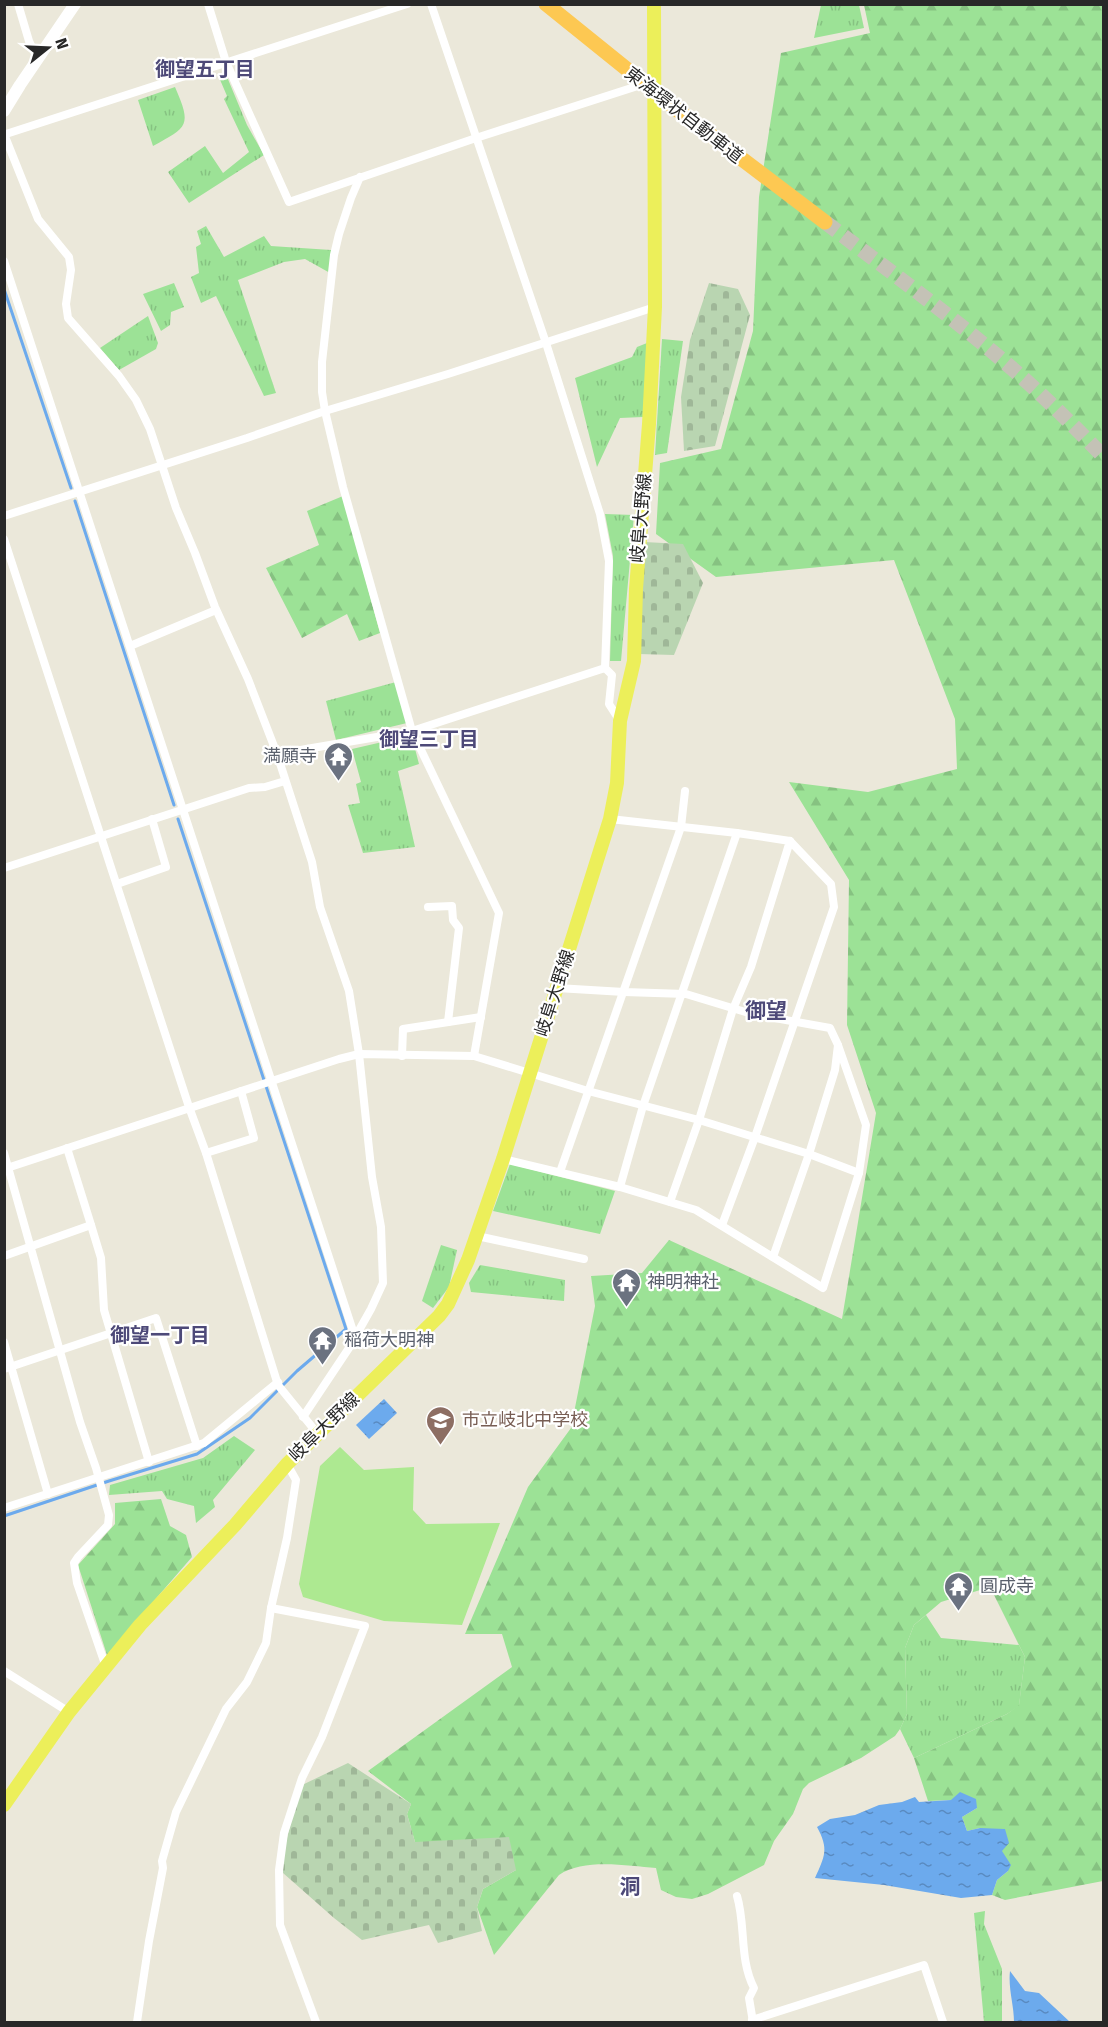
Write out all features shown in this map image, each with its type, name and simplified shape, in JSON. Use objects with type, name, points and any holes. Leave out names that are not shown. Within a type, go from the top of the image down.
[{"type":"highway","name":"東海環状自動車道","points":[[546,4],[680,112],[825,222]]},
{"type":"main road","name":"岐阜大野線","points":[[4,1805],[69,1712],[140,1625],[235,1525],[287,1464],[439,1316],[448,1304],[477,1236],[610,819],[617,783],[620,721],[634,661],[636,589],[649,424],[655,307],[654,4]]},
{"type":"street","points":[[18,4],[29,41],[38,60]]},
{"type":"street","points":[[4,111],[75,4]]},
{"type":"street","points":[[208,4],[226,62],[289,202],[655,80]]},
{"type":"street","points":[[303,1417],[357,1333],[383,1283],[381,1227],[372,1177],[349,990],[320,907],[312,862],[278,754],[248,679],[216,610],[161,465],[150,429],[136,400],[119,376],[68,318],[66,304],[71,270],[69,257],[38,219],[5,134],[407,4]]},
{"type":"street","points":[[431,4],[546,343],[600,514],[609,561],[605,668],[612,675],[609,704],[620,721]]},
{"type":"street","points":[[360,177],[348,207],[334,255],[322,362],[322,392],[343,487],[412,731],[499,913],[474,1056]]},
{"type":"street","points":[[4,261],[353,1331],[357,1333]]},
{"type":"street","points":[[4,516],[325,411],[655,307]]},
{"type":"street","points":[[4,539],[206,1153],[278,1385],[317,1433]]},
{"type":"street","points":[[130,646],[216,610]]},
{"type":"street","points":[[278,754],[412,731],[605,668]]},
{"type":"street","points":[[4,868],[249,788],[265,787],[285,781]]},
{"type":"street","points":[[560,1172],[681,827],[685,791]]},
{"type":"street","points":[[117,884],[166,867],[152,819]]},
{"type":"street","points":[[610,819],[790,841],[831,885],[834,907],[755,1137],[722,1225]]},
{"type":"street","points":[[620,1187],[643,1106],[737,833]]},
{"type":"street","points":[[670,1202],[699,1120],[733,1009],[751,968],[790,841]]},
{"type":"street","points":[[428,907],[452,906],[453,920],[459,928],[447,1022]]},
{"type":"street","points":[[503,1160],[620,1187],[696,1210],[824,1288],[859,1173],[867,1125],[830,1028],[733,1009],[681,994],[557,988]]},
{"type":"street","points":[[402,1056],[403,1029],[482,1017]]},
{"type":"street","points":[[773,1257],[835,1070],[838,1045]]},
{"type":"street","points":[[7,1168],[358,1054],[474,1056],[588,1091],[755,1137],[859,1173]]},
{"type":"street","points":[[206,1153],[254,1138],[241,1091]]},
{"type":"street","points":[[67,1148],[101,1258],[104,1310],[149,1462]]},
{"type":"street","points":[[4,1153],[109,1515],[108,1525],[74,1563],[76,1583],[106,1666]]},
{"type":"street","points":[[4,1256],[91,1225]]},
{"type":"street","points":[[477,1236],[584,1259]]},
{"type":"street","points":[[8,1367],[156,1318],[197,1446]]},
{"type":"street","points":[[4,1342],[8,1367],[48,1494]]},
{"type":"street","points":[[4,1508],[204,1443],[278,1382]]},
{"type":"street","points":[[137,2022],[163,1868],[162,1862],[176,1812],[226,1709],[247,1682],[266,1643],[296,1480],[287,1464]]},
{"type":"street","points":[[271,1608],[365,1626],[322,1737],[302,1778],[284,1833],[279,1870],[280,1925],[316,2022]]},
{"type":"street","points":[[4,1671],[69,1712]]},
{"type":"street","points":[[737,1896],[741,1911],[746,1965],[754,1988],[750,1998],[753,2021],[924,1965],[943,2022]]},
{"type":"green space","points":[[821,5],[859,5],[864,28],[814,38]]},
{"type":"green space","points":[[864,5],[1103,5],[1103,1881],[1005,1900],[992,1895],[997,1880],[1008,1871],[980,1828],[967,1831],[962,1817],[977,1808],[951,1800],[928,1801],[914,1758],[1007,1714],[1019,1705],[1025,1657],[990,1587],[941,1602],[914,1625],[905,1648],[907,1714],[900,1729],[895,1736],[861,1758],[809,1783],[803,1789],[793,1814],[774,1841],[764,1865],[708,1894],[692,1899],[676,1897],[661,1890],[656,1868],[606,1864],[581,1866],[569,1870],[559,1875],[494,1955],[477,1907],[483,1889],[516,1870],[415,1842],[407,1814],[411,1804],[368,1771],[512,1667],[502,1634],[465,1634],[528,1487],[571,1428],[595,1306],[591,1276],[642,1273],[669,1240],[842,1319],[876,1113],[847,1025],[849,880],[789,782],[868,792],[957,769],[955,719],[894,560],[716,577],[656,534],[660,463],[721,449],[753,331],[759,197],[781,53],[870,33]]},
{"type":"green space","points":[[225,72],[247,125],[264,155],[189,203],[168,172],[205,146],[223,173],[249,152],[224,99],[227,96],[218,75]]},
{"type":"green space","points":[[175,87],[184,110],[184,124],[174,134],[153,146],[138,100]]},
{"type":"green space","points":[[206,226],[224,257],[264,236],[271,246],[331,250],[330,273],[305,259],[284,262],[238,280],[276,393],[264,396],[216,296],[201,303],[191,277],[199,273],[196,247],[201,244],[197,231]]},
{"type":"green space","points":[[174,283],[184,307],[171,312],[170,325],[161,331],[143,294]]},
{"type":"green space","points":[[709,283],[738,289],[750,315],[715,446],[684,451],[681,397],[690,340]]},
{"type":"green space","points":[[148,316],[158,343],[156,349],[119,370],[100,348]]},
{"type":"green space","points":[[662,339],[683,341],[667,453],[655,455]]},
{"type":"green space","points":[[647,343],[643,417],[620,418],[597,467],[575,378],[632,357],[637,347]]},
{"type":"green space","points":[[343,496],[380,633],[359,641],[347,614],[302,638],[266,568],[319,545],[307,511]]},
{"type":"green space","points":[[605,514],[634,515],[621,661],[610,661],[613,556]]},
{"type":"green space","points":[[644,542],[683,544],[703,583],[674,655],[638,654]]},
{"type":"green space","points":[[396,682],[407,723],[336,740],[326,701]]},
{"type":"green space","points":[[404,737],[413,741],[419,764],[398,771],[415,847],[363,853],[348,805],[360,803],[356,784],[361,782],[352,749]]},
{"type":"green space","points":[[510,1164],[615,1191],[600,1234],[493,1211]]},
{"type":"green space","points":[[441,1245],[457,1250],[449,1287],[433,1308],[422,1301]]},
{"type":"green space","points":[[480,1265],[565,1280],[564,1301],[471,1292],[469,1283]]},
{"type":"green space","points":[[234,1436],[255,1450],[213,1500],[215,1507],[196,1523],[194,1506],[167,1499],[162,1491],[109,1495],[110,1485],[203,1458]]},
{"type":"green space","points":[[340,1447],[364,1470],[414,1467],[413,1510],[426,1524],[500,1523],[462,1625],[384,1621],[303,1597],[299,1584],[320,1466]]},
{"type":"green space","points":[[161,1499],[170,1526],[186,1535],[192,1557],[107,1655],[78,1565],[115,1524],[115,1503]]},
{"type":"green space","points":[[926,1615],[941,1638],[1019,1645],[1025,1657],[1019,1706],[1007,1714],[914,1758],[900,1729],[907,1714],[905,1648],[914,1625]]},
{"type":"green space","points":[[348,1763],[411,1804],[407,1814],[415,1842],[509,1837],[516,1870],[483,1889],[477,1907],[482,1931],[438,1943],[429,1925],[362,1940],[283,1873],[284,1850],[300,1786]]},
{"type":"green space","points":[[985,1911],[984,1924],[1002,1969],[1002,2022],[984,2022],[974,1913]]},
{"type":"water","points":[[384,1399],[397,1413],[369,1439],[356,1425]]},
{"type":"water","points":[[960,1792],[976,1799],[977,1808],[962,1817],[967,1831],[980,1828],[1005,1829],[1009,1843],[1002,1851],[1011,1865],[1008,1871],[997,1880],[992,1895],[961,1898],[884,1885],[815,1878],[824,1852],[823,1841],[817,1827],[830,1819],[855,1815],[879,1805],[902,1802],[915,1797],[919,1802],[951,1800]]},
{"type":"water","points":[[1010,1971],[1025,1991],[1039,1993],[1070,2022],[1014,2022]]},
{"type":"waterway","points":[[4,289],[71,488]]},
{"type":"waterway","points":[[75,501],[174,805]]},
{"type":"waterway","points":[[4,1516],[197,1454],[250,1418],[297,1371],[346,1329],[178,819]]},
{"type":"tunnel","points":[[825,222],[980,341],[1054,406],[1104,457]]},
{"type":"place","name":"満願寺","points":[[338,782]]},
{"type":"place","name":"神明神社","points":[[626,1308]]},
{"type":"place","name":"稲荷大明神","points":[[323,1366]]},
{"type":"place","name":"市立岐北中学校","points":[[441,1446]]},
{"type":"place","name":"圓成寺","points":[[959,1612]]},
{"type":"district","name":"御望五丁目","points":[[205,69]]},
{"type":"district","name":"御望三丁目","points":[[429,739]]},
{"type":"district","name":"御望","points":[[766,1011]]},
{"type":"district","name":"御望一丁目","points":[[160,1335]]},
{"type":"district","name":"洞","points":[[630,1887]]}]
